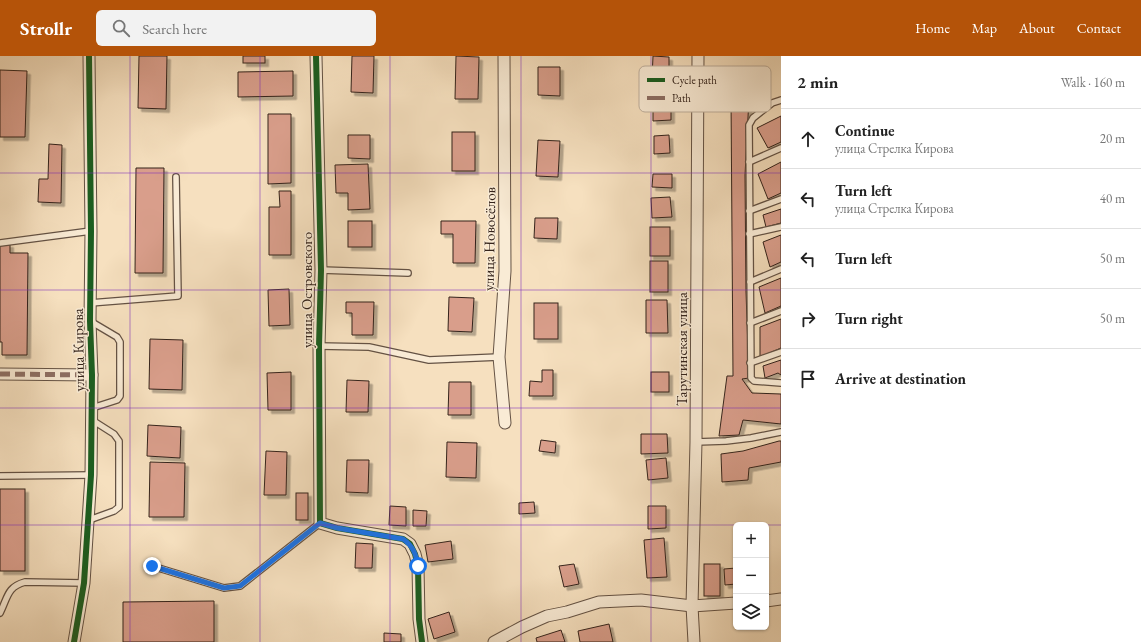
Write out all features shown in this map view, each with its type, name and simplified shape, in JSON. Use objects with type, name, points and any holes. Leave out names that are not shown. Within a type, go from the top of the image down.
[{"type":"street","name":"улица Кирова","points":[[74,642],[84,583],[91,475],[92,375],[90,321],[91,231],[89,56]]},
{"type":"street","name":"улица Островского","points":[[316,56],[320,270],[320,523]]},
{"type":"street","name":"улица Новосёлов","points":[[504,56],[505,271],[499,357],[505,423]]},
{"type":"street","name":"Тарутинская улица","points":[[698,56],[698,66]]},
{"type":"street","name":"Тарутинская улица","points":[[694,642],[692,606],[696,442],[698,112]]},
{"type":"street","points":[[0,374],[92,375]]},
{"type":"street","points":[[320,523],[337,528],[403,539],[410,544],[416,554],[418,566],[419,619],[422,642]]},
{"type":"street","points":[[769,600],[781,599]]},
{"type":"street","points":[[494,642],[547,616],[567,612],[599,602],[641,600],[692,606],[733,603]]},
{"type":"lane","points":[[771,103],[781,100]]},
{"type":"lane","points":[[761,112],[749,125],[750,363],[752,380],[781,383]]},
{"type":"lane","points":[[749,162],[781,148]]},
{"type":"lane","points":[[90,303],[178,296],[176,176]]},
{"type":"lane","points":[[749,211],[781,199]]},
{"type":"lane","points":[[749,234],[781,227]]},
{"type":"lane","points":[[0,243],[91,231]]},
{"type":"lane","points":[[750,282],[781,269]]},
{"type":"lane","points":[[320,270],[408,273]]},
{"type":"lane","points":[[750,324],[781,311]]},
{"type":"lane","points":[[90,321],[117,337],[120,342],[120,396],[117,400],[92,408]]},
{"type":"lane","points":[[319,346],[368,347],[429,360],[499,357]]},
{"type":"lane","points":[[750,363],[781,352]]},
{"type":"lane","points":[[89,520],[114,511],[119,507],[118,441],[114,434],[91,420]]},
{"type":"lane","points":[[696,442],[726,441],[781,432]]},
{"type":"lane","points":[[0,476],[91,475]]},
{"type":"lane","points":[[152,566],[224,588],[240,586],[320,523]]},
{"type":"lane","points":[[0,613],[12,588],[25,582],[84,583]]},
{"type":"building","points":[[139,56],[167,56],[166,109],[138,108]]},
{"type":"building","points":[[243,56],[265,56],[265,63],[243,63]]},
{"type":"building","points":[[352,56],[374,56],[373,93],[351,92]]},
{"type":"building","points":[[456,56],[479,57],[478,99],[455,99]]},
{"type":"building","points":[[653,56],[669,57],[669,66],[653,66]]},
{"type":"building","points":[[538,67],[560,67],[560,96],[538,95]]},
{"type":"building","points":[[0,70],[27,71],[25,137],[0,137]]},
{"type":"building","points":[[293,71],[293,96],[238,97],[238,72]]},
{"type":"building","points":[[653,112],[671,112],[671,120],[653,121]]},
{"type":"building","points":[[731,112],[748,112],[745,175],[746,292],[749,378],[742,379],[752,393],[781,394],[781,424],[743,420],[739,435],[719,436],[727,376],[733,376]]},
{"type":"building","points":[[268,114],[291,114],[291,183],[268,184]]},
{"type":"building","points":[[781,116],[781,142],[768,148],[757,128]]},
{"type":"building","points":[[452,132],[475,132],[475,171],[452,171]]},
{"type":"building","points":[[348,135],[370,135],[370,159],[348,158]]},
{"type":"building","points":[[669,135],[670,153],[654,154],[654,136]]},
{"type":"building","points":[[538,140],[560,141],[558,177],[536,176]]},
{"type":"building","points":[[49,144],[62,145],[61,203],[38,202],[39,179],[48,179]]},
{"type":"building","points":[[781,162],[781,193],[768,199],[758,174]]},
{"type":"building","points":[[368,164],[370,209],[348,210],[348,193],[336,193],[335,165]]},
{"type":"building","points":[[136,168],[164,168],[163,273],[135,273]]},
{"type":"building","points":[[653,174],[672,174],[672,188],[652,187]]},
{"type":"building","points":[[279,191],[291,191],[291,255],[269,255],[269,207],[280,207]]},
{"type":"building","points":[[670,197],[672,217],[652,218],[651,198]]},
{"type":"building","points":[[781,209],[781,223],[766,227],[763,215]]},
{"type":"building","points":[[535,218],[558,218],[557,239],[534,238]]},
{"type":"building","points":[[348,221],[372,221],[372,247],[348,247]]},
{"type":"building","points":[[441,221],[476,221],[475,263],[453,263],[453,234],[441,234]]},
{"type":"building","points":[[650,227],[670,227],[670,256],[650,256]]},
{"type":"building","points":[[781,235],[781,262],[770,267],[763,242]]},
{"type":"building","points":[[0,244],[10,244],[10,253],[28,253],[27,355],[2,355],[2,342],[0,342]]},
{"type":"building","points":[[650,261],[668,261],[668,292],[650,292]]},
{"type":"building","points":[[781,278],[781,306],[765,313],[759,287]]},
{"type":"building","points":[[289,289],[290,325],[269,326],[268,290]]},
{"type":"building","points":[[449,297],[474,298],[472,332],[448,331]]},
{"type":"building","points":[[646,300],[667,300],[668,333],[646,333]]},
{"type":"building","points":[[346,302],[374,302],[373,335],[352,335],[352,313],[346,313]]},
{"type":"building","points":[[534,303],[558,303],[558,339],[534,339]]},
{"type":"building","points":[[781,319],[781,348],[760,357],[760,327]]},
{"type":"building","points":[[150,339],[183,340],[182,390],[149,389]]},
{"type":"building","points":[[781,360],[781,375],[778,373],[765,378],[763,366]]},
{"type":"building","points":[[542,370],[553,370],[553,396],[529,396],[530,381],[542,382]]},
{"type":"building","points":[[291,372],[291,410],[268,410],[267,373]]},
{"type":"building","points":[[651,372],[669,372],[669,392],[651,392]]},
{"type":"building","points":[[347,380],[369,381],[368,412],[346,412]]},
{"type":"building","points":[[449,382],[471,382],[471,415],[448,415]]},
{"type":"building","points":[[148,425],[181,427],[180,458],[147,456]]},
{"type":"building","points":[[641,434],[667,434],[668,453],[641,454]]},
{"type":"building","points":[[541,440],[556,442],[555,453],[539,451]]},
{"type":"building","points":[[781,441],[781,462],[749,468],[748,480],[722,482],[721,454],[743,451]]},
{"type":"building","points":[[447,442],[477,443],[476,478],[446,477]]},
{"type":"building","points":[[266,451],[287,452],[286,495],[264,495]]},
{"type":"building","points":[[666,458],[668,478],[648,480],[646,460]]},
{"type":"building","points":[[347,460],[369,460],[368,493],[346,492]]},
{"type":"building","points":[[150,462],[185,463],[184,517],[149,517]]},
{"type":"building","points":[[0,489],[25,489],[25,571],[0,571]]},
{"type":"building","points":[[296,493],[308,493],[308,520],[296,520]]},
{"type":"building","points":[[534,502],[535,513],[519,514],[519,503]]},
{"type":"building","points":[[390,506],[406,507],[406,526],[389,525]]},
{"type":"building","points":[[648,506],[666,506],[666,528],[648,529]]},
{"type":"building","points":[[413,510],[427,511],[426,526],[413,526]]},
{"type":"building","points":[[664,538],[667,577],[647,578],[644,540]]},
{"type":"building","points":[[451,541],[453,559],[428,562],[425,545]]},
{"type":"building","points":[[356,543],[373,544],[372,568],[355,568]]},
{"type":"building","points":[[574,564],[579,584],[564,587],[559,566]]},
{"type":"building","points":[[704,564],[720,564],[720,596],[704,596]]},
{"type":"building","points":[[733,568],[733,584],[725,585],[724,569]]},
{"type":"building","points":[[214,601],[214,642],[123,642],[123,602]]},
{"type":"building","points":[[449,612],[455,632],[434,639],[428,619]]},
{"type":"building","points":[[609,624],[613,642],[580,642],[578,631]]},
{"type":"building","points":[[561,630],[565,642],[537,642],[536,638]]},
{"type":"building","points":[[384,633],[401,634],[401,642],[384,642]]},
{"type":"marked path","points":[[0,374],[92,375]]},
{"type":"cycle path","points":[[74,642],[84,583],[91,475],[92,375],[90,321],[91,231],[89,56]]},
{"type":"cycle path","points":[[316,56],[321,270],[319,346],[320,523],[337,528],[403,539],[410,544],[415,554],[418,566],[419,619],[422,642]]},
{"type":"route","points":[[152,566],[224,588],[240,586],[320,523],[337,528],[403,539],[410,544],[416,554],[418,566]]}]
